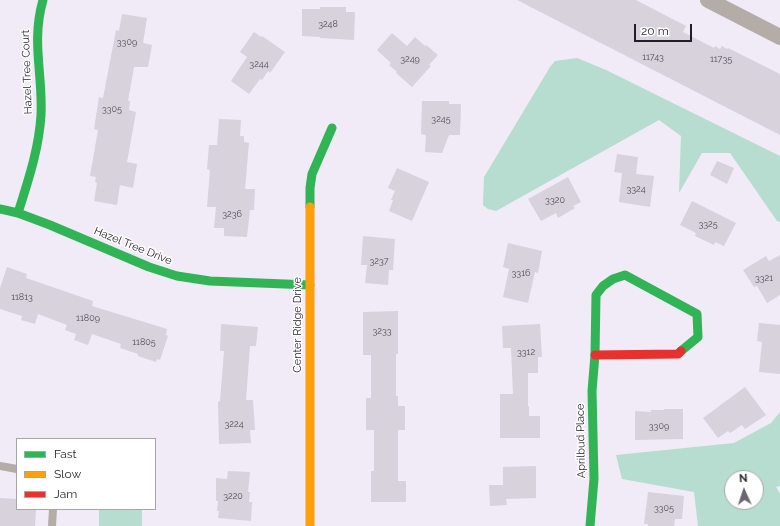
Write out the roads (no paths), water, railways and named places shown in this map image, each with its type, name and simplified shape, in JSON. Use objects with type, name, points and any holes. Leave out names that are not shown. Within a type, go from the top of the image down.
[{"type":"street","name":"Hazel Tree Court","points":[[18,213],[36,155],[41,116],[37,22],[43,0]]},
{"type":"street","points":[[708,0],[780,37]]},
{"type":"street","name":"Center Ridge Drive","points":[[310,526],[310,188],[312,174],[332,128]]},
{"type":"street","name":"Hazel Tree Drive","points":[[0,209],[18,213],[50,224],[149,267],[177,276],[210,281],[310,284]]},
{"type":"street","name":"Aprilbud Place","points":[[590,526],[594,479],[592,391],[595,355],[596,295],[603,286],[613,279],[626,275],[696,314],[698,337],[678,354],[595,355]]},
{"type":"lane","points":[[0,466],[16,469]]},
{"type":"lane","points":[[52,526],[53,510]]}]
